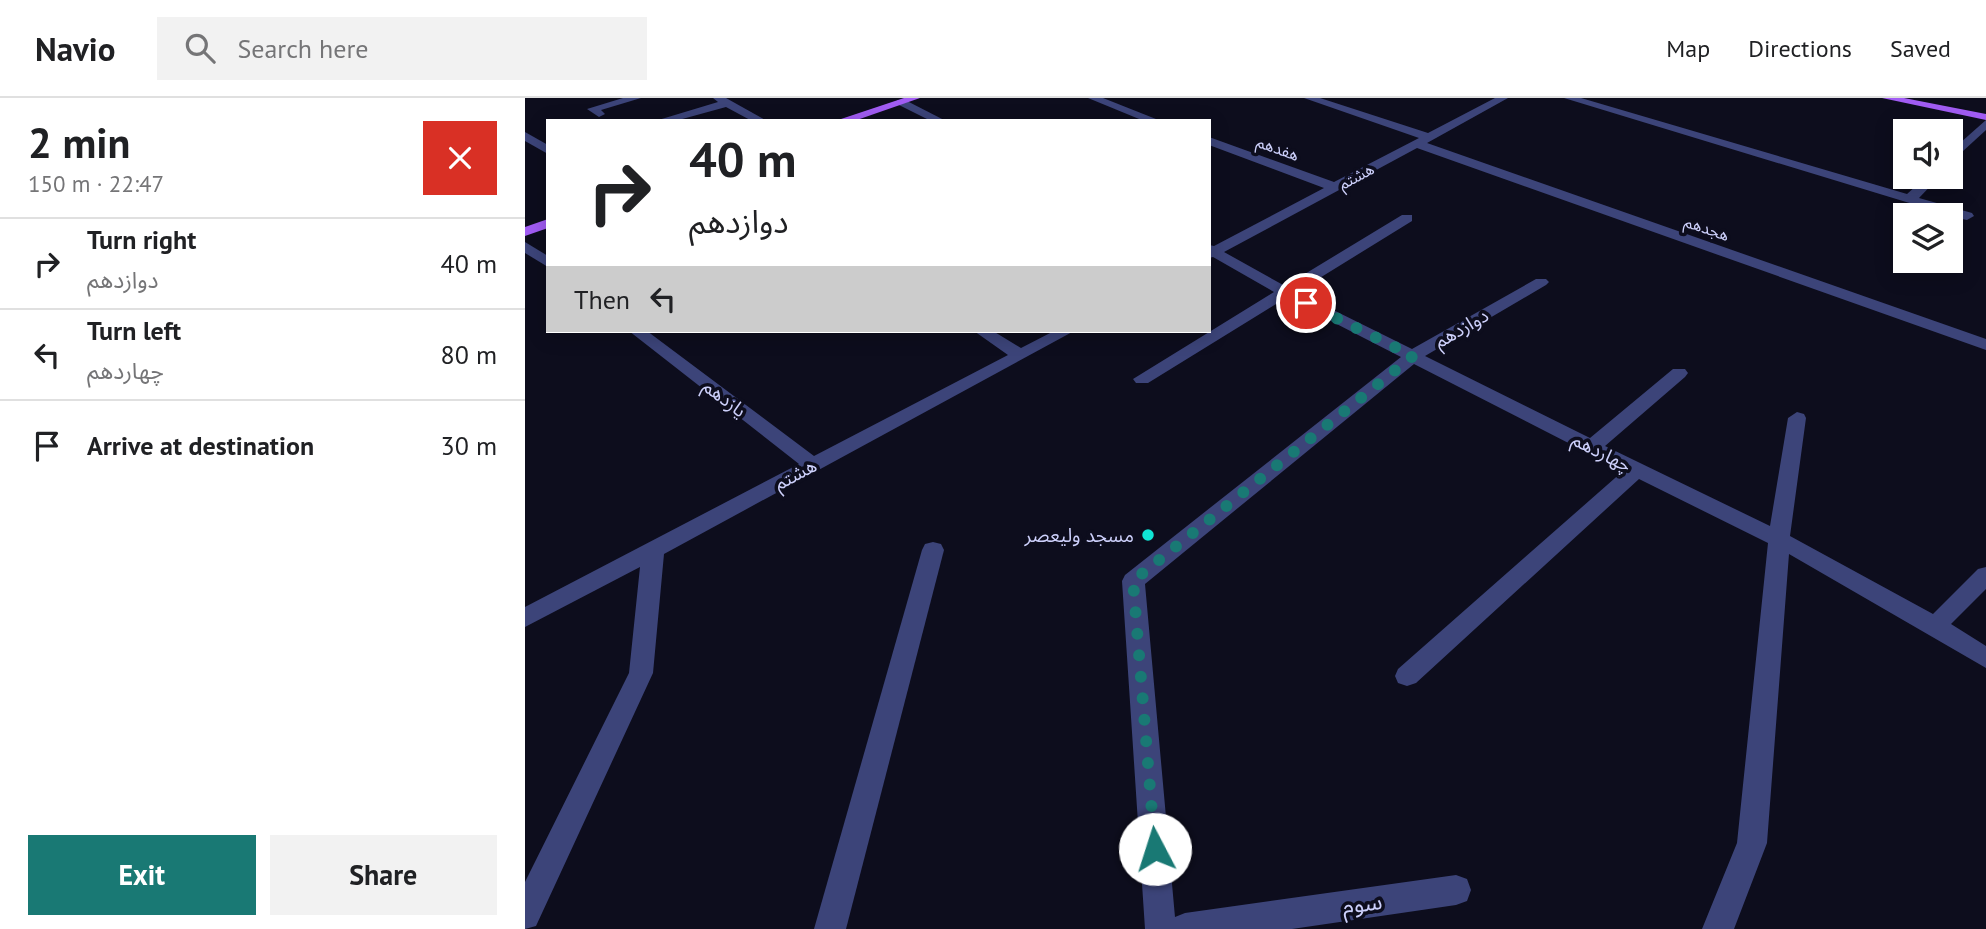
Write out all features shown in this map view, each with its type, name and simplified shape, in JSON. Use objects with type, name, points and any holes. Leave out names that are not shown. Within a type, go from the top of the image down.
[{"type":"main road","points":[[847,119],[915,98]]},
{"type":"main road","points":[[1887,98],[1986,117]]},
{"type":"main road","points":[[525,232],[546,224]]},
{"type":"street","points":[[599,114],[593,109],[636,98]]},
{"type":"street","points":[[1093,98],[1150,119]]},
{"type":"street","name":"هجدهم","points":[[1309,98],[1984,342]]},
{"type":"street","name":"هشتم","points":[[1211,252],[1503,98]]},
{"type":"street","points":[[1569,98],[1967,216]]},
{"type":"street","points":[[667,119],[727,100],[758,119]]},
{"type":"street","points":[[901,102],[936,119]]},
{"type":"street","points":[[1963,146],[1986,123]]},
{"type":"street","points":[[525,136],[546,149]]},
{"type":"street","name":"هفدهم","points":[[1211,142],[1335,187]]},
{"type":"street","points":[[1912,198],[1921,189]]},
{"type":"street","points":[[1142,379],[1407,218]]},
{"type":"street","points":[[525,246],[546,262]]},
{"type":"street","name":"چهاردهم","points":[[1211,252],[1637,470],[1779,539],[1935,626],[1986,658]]},
{"type":"street","name":"دوازدهم","points":[[1161,929],[1133,581],[1413,356],[1541,282]]},
{"type":"street","name":"یازدهم","points":[[640,333],[813,465]]},
{"type":"street","points":[[985,333],[1020,355]]},
{"type":"street","name":"هشتم","points":[[525,618],[1062,333]]},
{"type":"street","points":[[1592,447],[1679,373]]},
{"type":"street","points":[[1719,929],[1752,843],[1779,539],[1797,418]]},
{"type":"street","points":[[1407,676],[1637,470]]},
{"type":"street","points":[[525,915],[641,673],[653,550]]},
{"type":"street","points":[[830,929],[933,550]]},
{"type":"street","points":[[1935,626],[1986,575]]},
{"type":"street","name":"سوم","points":[[1185,929],[1456,890]]},
{"type":"place","name":"مسجد ولیعصر","points":[[1148,535]]},
{"type":"route","points":[[1155,849],[1133,581],[1413,356],[1306,303]]}]
